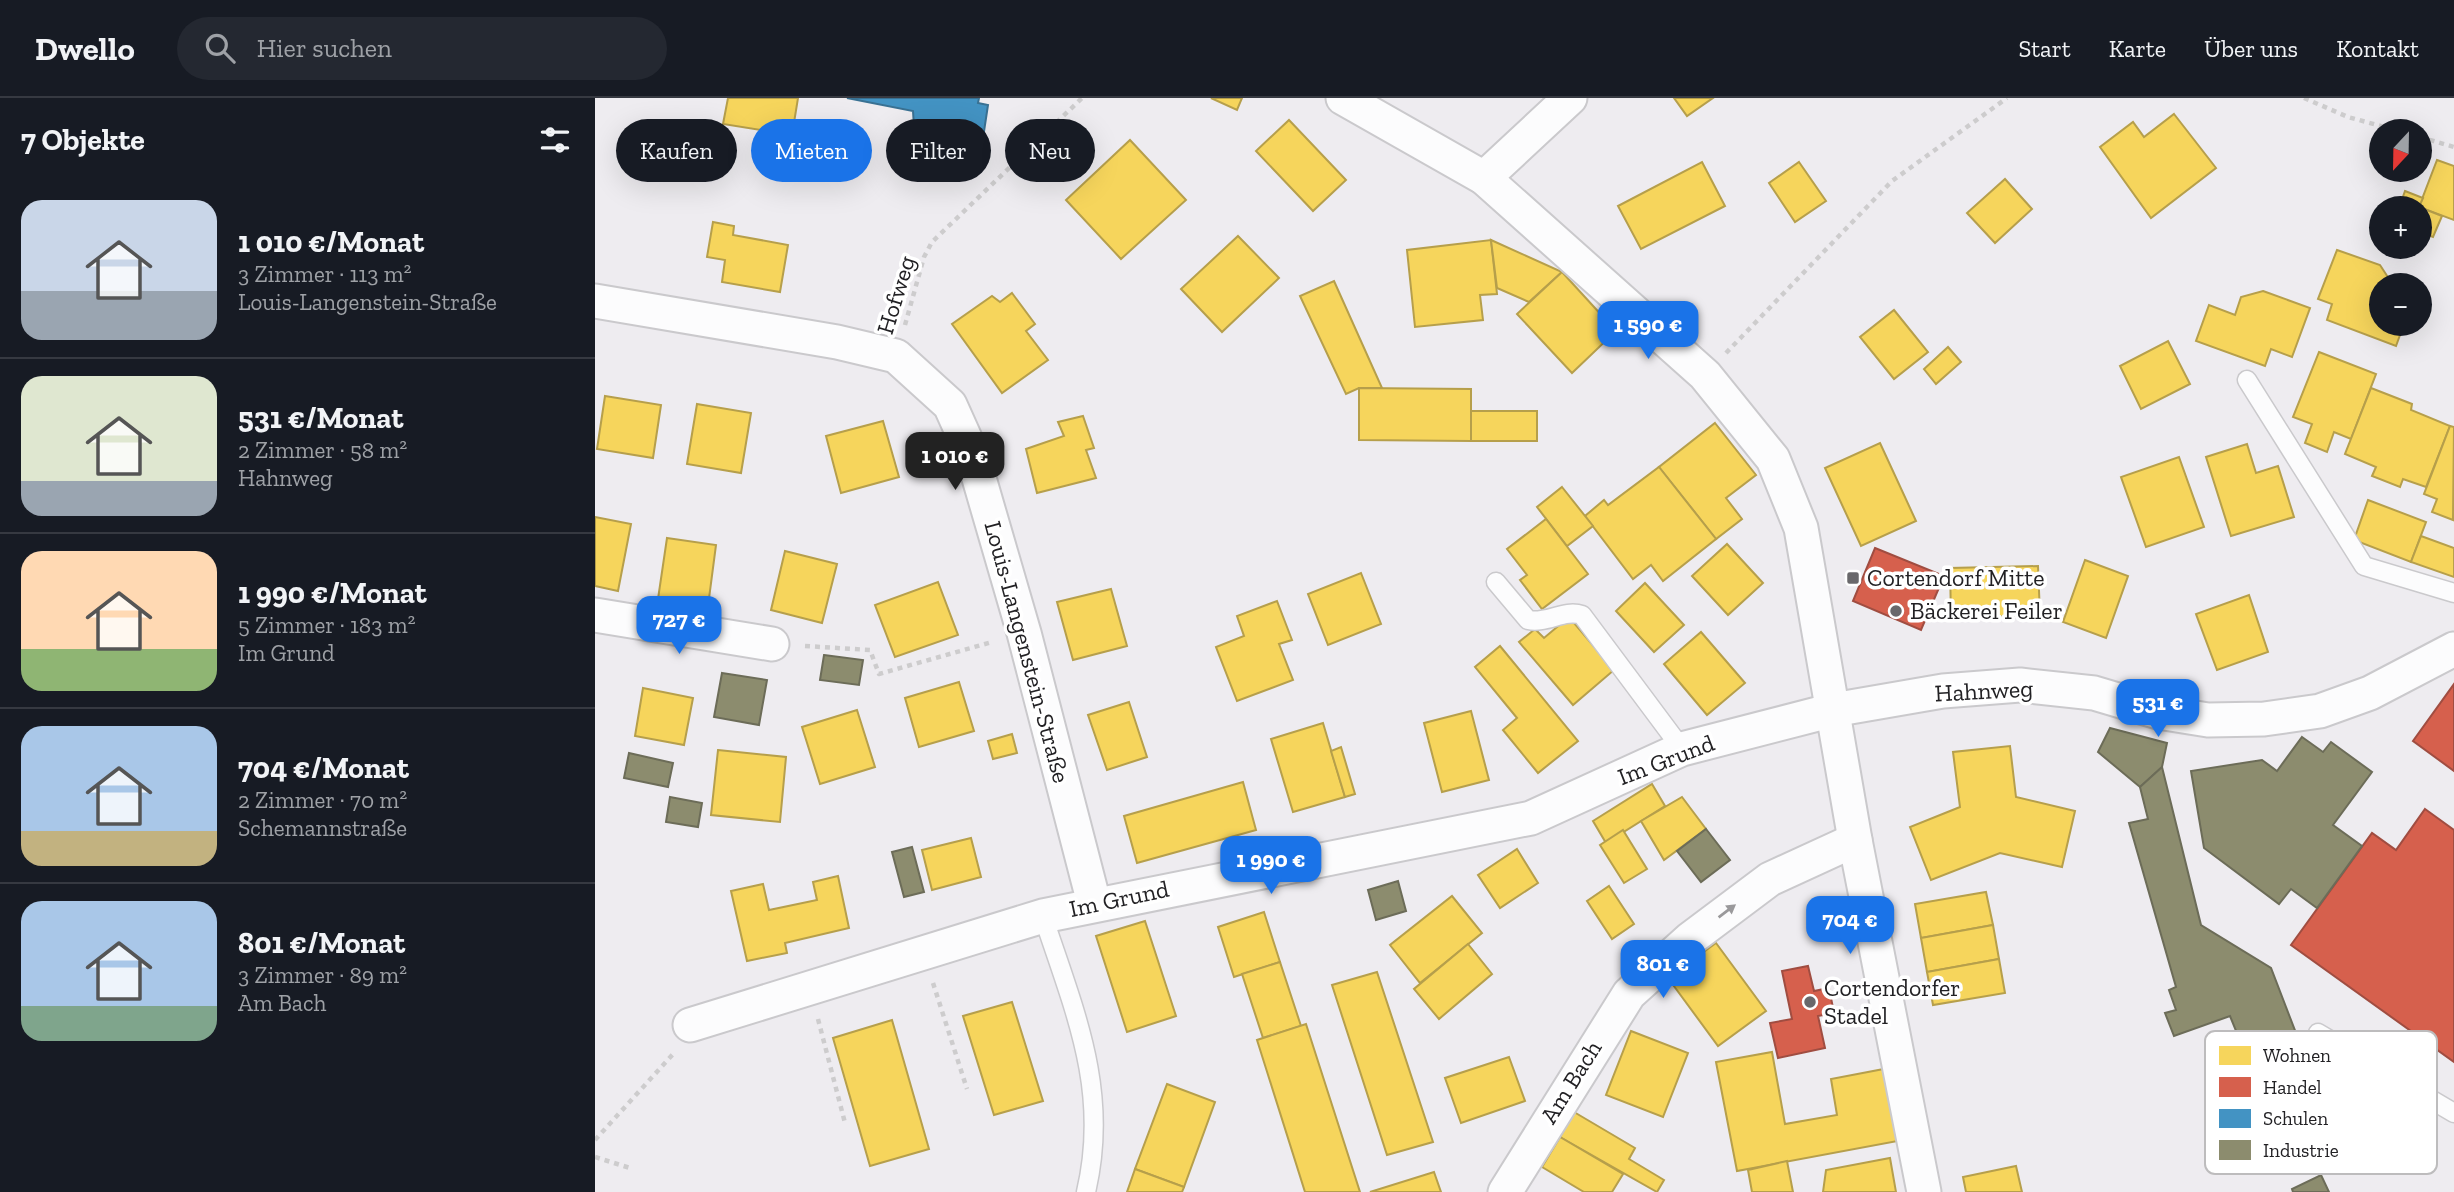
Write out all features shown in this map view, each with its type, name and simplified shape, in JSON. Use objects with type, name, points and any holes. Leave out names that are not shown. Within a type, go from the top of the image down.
[{"type":"street","points":[[1343,98],[1484,178],[1705,375],[1773,459],[1801,528],[1854,840],[1924,1192]]},
{"type":"street","points":[[1484,178],[1570,98]]},
{"type":"street","name":"Louis-Langenstein-Straße","points":[[595,300],[837,342],[896,356],[950,405],[972,454],[1024,633],[1094,903]]},
{"type":"street","points":[[595,615],[772,644]]},
{"type":"street","name":"Hahnweg","points":[[1833,710],[1943,691],[2021,685],[2094,693],[2158,712],[2208,720],[2264,719],[2320,711],[2370,693],[2454,649]]},
{"type":"street","name":"Im Grund","points":[[690,1025],[923,952],[1094,903],[1531,818],[1682,749],[1833,710]]},
{"type":"street","name":"Am Bach","points":[[1505,1192],[1629,994],[1690,939],[1770,879],[1854,840]]},
{"type":"lane","points":[[2247,380],[2364,566],[2454,593]]},
{"type":"lane","points":[[1496,582],[1528,620],[1543,621],[1574,613],[1582,615],[1682,749]]},
{"type":"lane","points":[[1043,916],[1088,1053],[1096,1125],[1086,1192]]},
{"type":"lane","points":[[2437,1103],[2454,1113]]},
{"type":"path","name":"Hofweg","points":[[896,356],[924,257],[932,242],[1082,98]]},
{"type":"path","points":[[1705,375],[1892,181],[2007,98]]},
{"type":"path","points":[[2304,98],[2369,123]]},
{"type":"path","points":[[2433,141],[2454,147]]},
{"type":"path","points":[[772,644],[870,650],[879,674],[1024,633]]},
{"type":"path","points":[[923,952],[967,1089]]},
{"type":"path","points":[[810,987],[845,1123]]},
{"type":"path","points":[[595,1140],[677,1050],[690,1025]]},
{"type":"path","points":[[595,1157],[630,1168]]},
{"type":"building: Wohnen","points":[[728,98],[798,98],[795,119],[751,119],[751,128],[737,126],[737,119],[724,119]]},
{"type":"building: Wohnen","points":[[1211,98],[1242,98],[1237,110]]},
{"type":"building: Wohnen","points":[[1674,98],[1713,98],[1687,116]]},
{"type":"building: Wohnen","points":[[2174,114],[2216,168],[2151,218],[2100,147],[2133,122],[2144,137]]},
{"type":"building: Wohnen","points":[[1289,120],[1346,180],[1313,211],[1256,151]]},
{"type":"building: Wohnen","points":[[1130,140],[1186,200],[1121,259],[1066,200],[1085,182],[1095,182],[1095,173]]},
{"type":"building: Wohnen","points":[[2437,160],[2454,166],[2454,220],[2432,212],[2432,196],[2423,196],[2429,182],[2433,182]]},
{"type":"building: Wohnen","points":[[1702,162],[1725,206],[1641,249],[1618,206]]},
{"type":"building: Wohnen","points":[[1799,162],[1826,201],[1795,222],[1769,183]]},
{"type":"building: Wohnen","points":[[2005,179],[2032,209],[1995,243],[1967,213]]},
{"type":"building: Wohnen","points":[[2405,191],[2418,196],[2403,196]]},
{"type":"building: Wohnen","points":[[2432,212],[2442,216],[2432,237]]},
{"type":"building: Wohnen","points":[[713,222],[734,226],[733,235],[788,245],[780,292],[722,282],[725,260],[707,257]]},
{"type":"building: Wohnen","points":[[1238,236],[1279,278],[1222,332],[1181,289]]},
{"type":"building: Wohnen","points":[[1491,240],[1497,294],[1480,295],[1483,320],[1415,327],[1407,250]]},
{"type":"building: Wohnen","points":[[1491,240],[1562,272],[1529,302],[1497,288]]},
{"type":"building: Wohnen","points":[[2337,250],[2380,265],[2385,273],[2369,273],[2369,336],[2327,320],[2332,304],[2318,299]]},
{"type":"building: Wohnen","points":[[1562,272],[1616,331],[1572,373],[1517,314]]},
{"type":"building: Wohnen","points":[[1334,281],[1382,388],[1359,388],[1346,394],[1300,296]]},
{"type":"building: Wohnen","points":[[2263,291],[2310,308],[2292,357],[2271,349],[2265,366],[2196,341],[2209,305],[2235,315],[2241,297]]},
{"type":"building: Wohnen","points":[[1012,293],[1035,324],[1026,331],[1048,360],[1002,393],[952,324],[992,296],[1000,302]]},
{"type":"building: Wohnen","points":[[1894,310],[1928,352],[1894,379],[1860,337]]},
{"type":"building: Wohnen","points":[[2369,336],[2400,336],[2396,346]]},
{"type":"building: Wohnen","points":[[2168,341],[2190,384],[2141,409],[2120,366]]},
{"type":"building: Wohnen","points":[[1948,347],[1961,362],[1936,384],[1924,369]]},
{"type":"building: Wohnen","points":[[2319,352],[2376,374],[2351,439],[2334,432],[2327,452],[2305,443],[2312,424],[2293,417]]},
{"type":"building: Wohnen","points":[[1359,388],[1471,389],[1471,441],[1359,440]]},
{"type":"building: Wohnen","points":[[2371,388],[2412,404],[2411,410],[2450,426],[2426,487],[2403,479],[2400,487],[2372,476],[2376,467],[2345,454]]},
{"type":"building: Wohnen","points":[[605,396],[661,405],[653,458],[597,449]]},
{"type":"building: Wohnen","points":[[697,404],[751,413],[741,473],[687,464]]},
{"type":"building: Wohnen","points":[[1471,411],[1537,411],[1537,441],[1471,441]]},
{"type":"building: Wohnen","points":[[1083,416],[1094,448],[1086,450],[1096,478],[1037,493],[1026,449],[1064,436],[1058,422]]},
{"type":"building: Wohnen","points":[[883,421],[899,477],[841,493],[826,436]]},
{"type":"building: Wohnen","points":[[1715,423],[1756,475],[1726,498],[1742,519],[1716,539],[1659,467]]},
{"type":"building: Wohnen","points":[[2450,426],[2454,427],[2453,520],[2432,512],[2437,499],[2424,494]]},
{"type":"building: Wohnen","points":[[1880,443],[1916,521],[1861,546],[1825,468]]},
{"type":"building: Wohnen","points":[[2247,444],[2256,473],[2278,466],[2294,517],[2231,536],[2206,457]]},
{"type":"building: Wohnen","points":[[2179,457],[2204,527],[2146,547],[2121,477]]},
{"type":"building: Wohnen","points":[[1659,467],[1716,539],[1663,581],[1651,565],[1633,579],[1585,516],[1604,500],[1608,505]]},
{"type":"building: Wohnen","points":[[1562,487],[1593,526],[1567,546],[1537,507]]},
{"type":"building: Wohnen","points":[[2368,500],[2426,522],[2411,562],[2354,540]]},
{"type":"building: Wohnen","points":[[595,517],[631,524],[618,591],[595,586]]},
{"type":"building: Wohnen","points":[[1546,519],[1588,574],[1542,609],[1520,580],[1527,575],[1507,549]]},
{"type":"building: Wohnen","points":[[2421,536],[2454,548],[2454,577],[2411,562]]},
{"type":"building: Wohnen","points":[[667,538],[716,545],[708,606],[658,599]]},
{"type":"building: Wohnen","points":[[1727,544],[1763,583],[1728,615],[1692,576]]},
{"type":"building: Wohnen","points":[[785,551],[837,564],[822,623],[771,610]]},
{"type":"building: Wohnen","points":[[2085,560],[2128,576],[2106,638],[2063,622]]},
{"type":"building: Wohnen","points":[[2038,566],[2040,615],[1951,618],[1950,568]]},
{"type":"building: Wohnen","points":[[1361,573],[1381,624],[1328,645],[1308,594]]},
{"type":"building: Wohnen","points":[[938,582],[958,635],[895,657],[875,605]]},
{"type":"building: Wohnen","points":[[1645,583],[1684,625],[1654,652],[1616,611]]},
{"type":"building: Wohnen","points":[[1111,589],[1127,646],[1073,660],[1057,602]]},
{"type":"building: Wohnen","points":[[2249,595],[2268,652],[2217,670],[2196,614]]},
{"type":"building: Wohnen","points":[[1277,601],[1292,640],[1279,644],[1293,680],[1237,701],[1216,647],[1244,636],[1237,616]]},
{"type":"building: Wohnen","points":[[1569,617],[1614,670],[1573,705],[1519,642],[1535,629],[1544,638]]},
{"type":"building: Wohnen","points":[[1701,632],[1745,683],[1707,715],[1664,664]]},
{"type":"building: Wohnen","points":[[1500,646],[1578,741],[1538,773],[1503,730],[1517,718],[1475,667]]},
{"type":"building: Wohnen","points":[[959,682],[974,731],[919,747],[905,698]]},
{"type":"building: Wohnen","points":[[643,688],[693,698],[684,745],[635,736]]},
{"type":"building: Wohnen","points":[[1129,702],[1147,757],[1107,770],[1088,715]]},
{"type":"building: Wohnen","points":[[857,710],[875,767],[820,784],[802,727]]},
{"type":"building: Wohnen","points":[[1471,711],[1489,780],[1442,792],[1424,723]]},
{"type":"building: Wohnen","points":[[1323,723],[1345,797],[1293,812],[1271,739]]},
{"type":"building: Wohnen","points":[[1012,734],[1017,753],[993,759],[988,741]]},
{"type":"building: Wohnen","points":[[2010,746],[2016,797],[2075,811],[2062,867],[2000,853],[1931,880],[1910,827],[1960,807],[1953,752]]},
{"type":"building: Wohnen","points":[[1341,747],[1355,794],[1345,797],[1331,751]]},
{"type":"building: Wohnen","points":[[718,750],[786,757],[780,822],[711,815]]},
{"type":"building: Wohnen","points":[[1243,782],[1256,830],[1137,863],[1124,816]]},
{"type":"building: Wohnen","points":[[1652,784],[1665,806],[1606,843],[1593,821]]},
{"type":"building: Wohnen","points":[[1682,797],[1706,829],[1664,860],[1641,821]]},
{"type":"building: Wohnen","points":[[1623,830],[1647,869],[1624,883],[1600,845]]},
{"type":"building: Wohnen","points":[[971,838],[981,877],[932,890],[922,850]]},
{"type":"building: Wohnen","points":[[1517,849],[1538,883],[1500,908],[1478,875]]},
{"type":"building: Wohnen","points":[[838,876],[849,928],[785,943],[787,953],[747,961],[731,891],[763,884],[769,910],[817,900],[813,882]]},
{"type":"building: Wohnen","points":[[1609,886],[1634,924],[1612,939],[1587,901]]},
{"type":"building: Wohnen","points":[[1986,892],[1993,925],[1921,938],[1915,904]]},
{"type":"building: Wohnen","points":[[1452,896],[1482,933],[1420,983],[1390,945]]},
{"type":"building: Wohnen","points":[[1264,912],[1280,962],[1234,977],[1218,927]]},
{"type":"building: Wohnen","points":[[1145,921],[1176,1016],[1127,1032],[1096,936]]},
{"type":"building: Wohnen","points":[[1993,925],[1999,959],[1927,972],[1921,938]]},
{"type":"building: Wohnen","points":[[1716,943],[1766,1011],[1718,1046],[1668,978]]},
{"type":"building: Wohnen","points":[[1468,944],[1492,974],[1439,1019],[1414,989]]},
{"type":"building: Wohnen","points":[[1999,959],[2005,993],[1933,1005],[1927,972]]},
{"type":"building: Wohnen","points":[[1280,962],[1301,1026],[1263,1038],[1242,974]]},
{"type":"building: Wohnen","points":[[1377,972],[1433,1142],[1387,1155],[1332,985]]},
{"type":"building: Wohnen","points":[[1012,1002],[1043,1101],[994,1115],[963,1016]]},
{"type":"building: Wohnen","points":[[892,1020],[929,1149],[870,1166],[833,1038]]},
{"type":"building: Wohnen","points":[[1306,1024],[1360,1192],[1305,1192],[1257,1040]]},
{"type":"building: Wohnen","points":[[1631,1031],[1688,1053],[1663,1117],[1606,1095]]},
{"type":"building: Wohnen","points":[[1772,1052],[1785,1124],[1837,1115],[1831,1079],[1889,1068],[1903,1140],[1737,1171],[1716,1062]]},
{"type":"building: Wohnen","points":[[1509,1057],[1525,1101],[1461,1123],[1445,1078]]},
{"type":"building: Wohnen","points":[[1167,1084],[1215,1102],[1184,1187],[1135,1169]]},
{"type":"building: Wohnen","points":[[1574,1112],[1635,1148],[1629,1159],[1664,1180],[1657,1192],[1560,1137]]},
{"type":"building: Wohnen","points":[[1560,1137],[1623,1174],[1612,1192],[1584,1192],[1542,1167]]},
{"type":"building: Wohnen","points":[[1890,1158],[1896,1192],[1823,1192],[1826,1170]]},
{"type":"building: Wohnen","points":[[1787,1161],[1793,1192],[1752,1192],[1748,1170]]},
{"type":"building: Wohnen","points":[[2016,1166],[2022,1192],[1966,1192],[1963,1177]]},
{"type":"building: Wohnen","points":[[1135,1169],[1184,1187],[1182,1192],[1127,1192]]},
{"type":"building: Wohnen","points":[[1434,1172],[1441,1192],[1370,1192]]},
{"type":"building: Handel","points":[[1875,548],[1944,576],[1921,630],[1853,601]]},
{"type":"building: Handel","points":[[2454,684],[2454,771],[2413,741]]},
{"type":"building: Handel","points":[[2425,809],[2454,830],[2454,1062],[2437,1050],[2437,1031],[2411,1031],[2291,945],[2372,833],[2396,850]]},
{"type":"building: Handel","name":"Cortendorfer Stadel","points":[[1808,966],[1814,991],[1829,988],[1834,1013],[1818,1016],[1825,1048],[1778,1058],[1770,1023],[1792,1019],[1782,971]]},
{"type":"building: Schulen","points":[[847,98],[979,98],[978,103],[988,105],[986,119],[914,119],[913,111]]},
{"type":"building: Industrie","points":[[824,655],[863,660],[859,685],[820,680]]},
{"type":"building: Industrie","points":[[722,673],[767,680],[759,725],[714,717]]},
{"type":"building: Industrie","points":[[2110,728],[2167,743],[2162,767],[2140,787],[2098,752]]},
{"type":"building: Industrie","points":[[2302,737],[2323,752],[2331,742],[2372,772],[2333,825],[2362,846],[2317,908],[2291,889],[2279,904],[2204,848],[2191,771],[2262,760],[2277,771]]},
{"type":"building: Industrie","points":[[629,753],[673,763],[668,787],[624,778]]},
{"type":"building: Industrie","points":[[2162,767],[2201,925],[2271,968],[2295,1031],[2236,1031],[2230,1016],[2174,1036],[2165,1013],[2176,1010],[2169,990],[2176,987],[2129,823],[2148,819],[2140,787]]},
{"type":"building: Industrie","points":[[670,797],[702,803],[698,827],[666,822]]},
{"type":"building: Industrie","points":[[1706,829],[1730,860],[1701,882],[1677,851]]},
{"type":"building: Industrie","points":[[912,847],[924,892],[904,897],[892,852]]},
{"type":"building: Industrie","points":[[1398,881],[1406,911],[1376,920],[1368,890]]},
{"type":"building: Industrie","points":[[2321,1175],[2329,1192],[2293,1192],[2292,1189]]},
{"type":"place","name":"Cortendorf Mitte","points":[[1853,578]]},
{"type":"place","name":"Bäckerei Feiler","points":[[1896,611]]},
{"type":"place","name":"Cortendorfer Stadel","points":[[1810,1002]]}]
